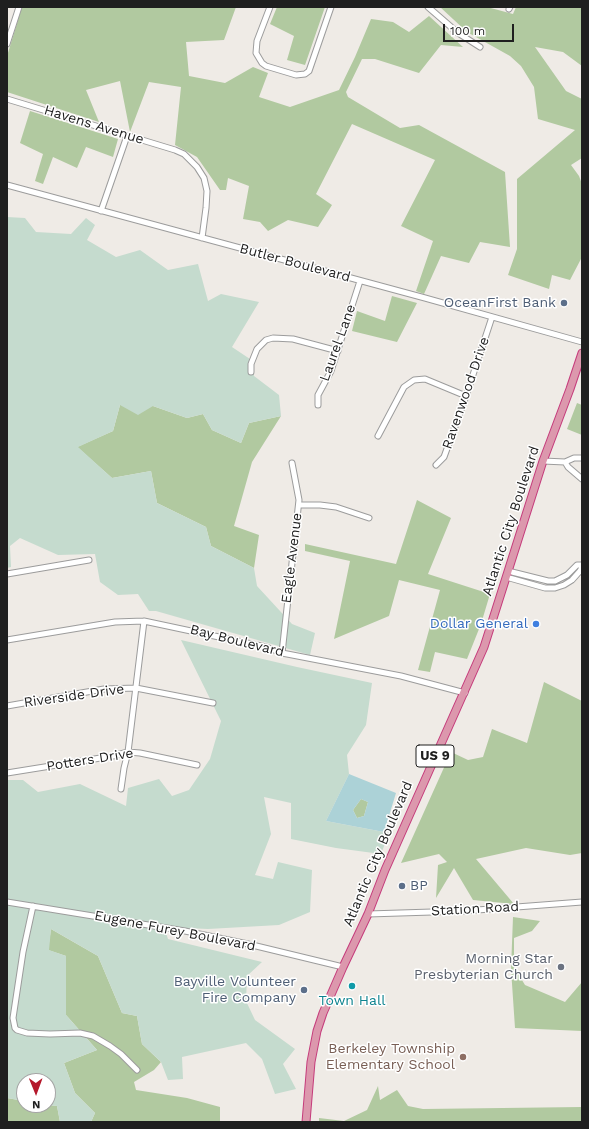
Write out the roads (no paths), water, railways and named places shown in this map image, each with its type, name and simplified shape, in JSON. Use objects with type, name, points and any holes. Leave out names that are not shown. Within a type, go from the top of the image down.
[{"type":"highway","name":"Atlantic City Boulevard","points":[[306,1122],[311,1062],[317,1031],[343,967],[368,914],[385,870],[484,647],[543,461],[570,390],[582,352]]},
{"type":"street","points":[[7,44],[19,7]]},
{"type":"street","points":[[270,7],[257,41],[256,54],[266,66],[296,75],[305,74],[309,71],[331,7]]},
{"type":"street","points":[[428,7],[458,33],[480,47]]},
{"type":"street","name":"Havens Avenue","points":[[7,99],[181,152],[191,160],[204,178],[207,191],[202,238]]},
{"type":"street","points":[[101,211],[127,136]]},
{"type":"street","name":"Butler Boulevard","points":[[7,184],[582,342]]},
{"type":"street","name":"Laurel Lane","points":[[318,405],[318,395],[331,371],[360,281]]},
{"type":"street","name":"Ravenwood Drive","points":[[436,465],[444,457],[492,317]]},
{"type":"street","points":[[251,372],[251,364],[257,349],[266,340],[273,338],[293,338],[338,350]]},
{"type":"street","points":[[378,436],[404,386],[414,380],[425,379],[466,396]]},
{"type":"street","points":[[543,461],[565,462],[574,458],[582,458]]},
{"type":"street","points":[[565,462],[568,467],[582,479]]},
{"type":"street","name":"Eagle Avenue","points":[[282,653],[299,505],[292,463]]},
{"type":"street","points":[[299,505],[336,507],[369,518]]},
{"type":"street","points":[[7,574],[89,560]]},
{"type":"street","points":[[507,574],[555,581],[567,576],[577,565],[582,566]]},
{"type":"street","points":[[121,788],[128,752],[144,620]]},
{"type":"street","name":"Bay Boulevard","points":[[7,640],[115,622],[144,620],[259,646],[282,653],[401,676],[464,693]]},
{"type":"street","name":"Riverside Drive","points":[[7,706],[104,689],[136,688],[213,703]]},
{"type":"street","name":"Potters Drive","points":[[7,773],[113,756],[128,752],[140,753],[197,765]]},
{"type":"street","name":"Eugene Furey Boulevard","points":[[7,902],[185,931],[248,944],[343,967]]},
{"type":"street","name":"Station Road","points":[[368,914],[479,910],[582,902]]},
{"type":"street","points":[[33,906],[23,952],[13,1018],[15,1028],[26,1033],[80,1033],[93,1036],[121,1054],[137,1070]]},
{"type":"water","points":[[349,774],[396,793],[384,832],[326,821]],"holes":[[[361,799],[368,802],[364,816],[357,818],[353,810]]]},
{"type":"place","name":"OceanFirst Bank","points":[[564,303]]},
{"type":"place","name":"Dollar General","points":[[536,624]]},
{"type":"place","name":"BP","points":[[402,886]]},
{"type":"place","name":"Morning Star Presbyterian Church","points":[[561,967]]},
{"type":"place","name":"Town Hall","points":[[352,986]]},
{"type":"place","name":"Bayville Volunteer Fire Company","points":[[304,990]]},
{"type":"place","name":"Berkeley Township Elementary School","points":[[463,1057]]}]
